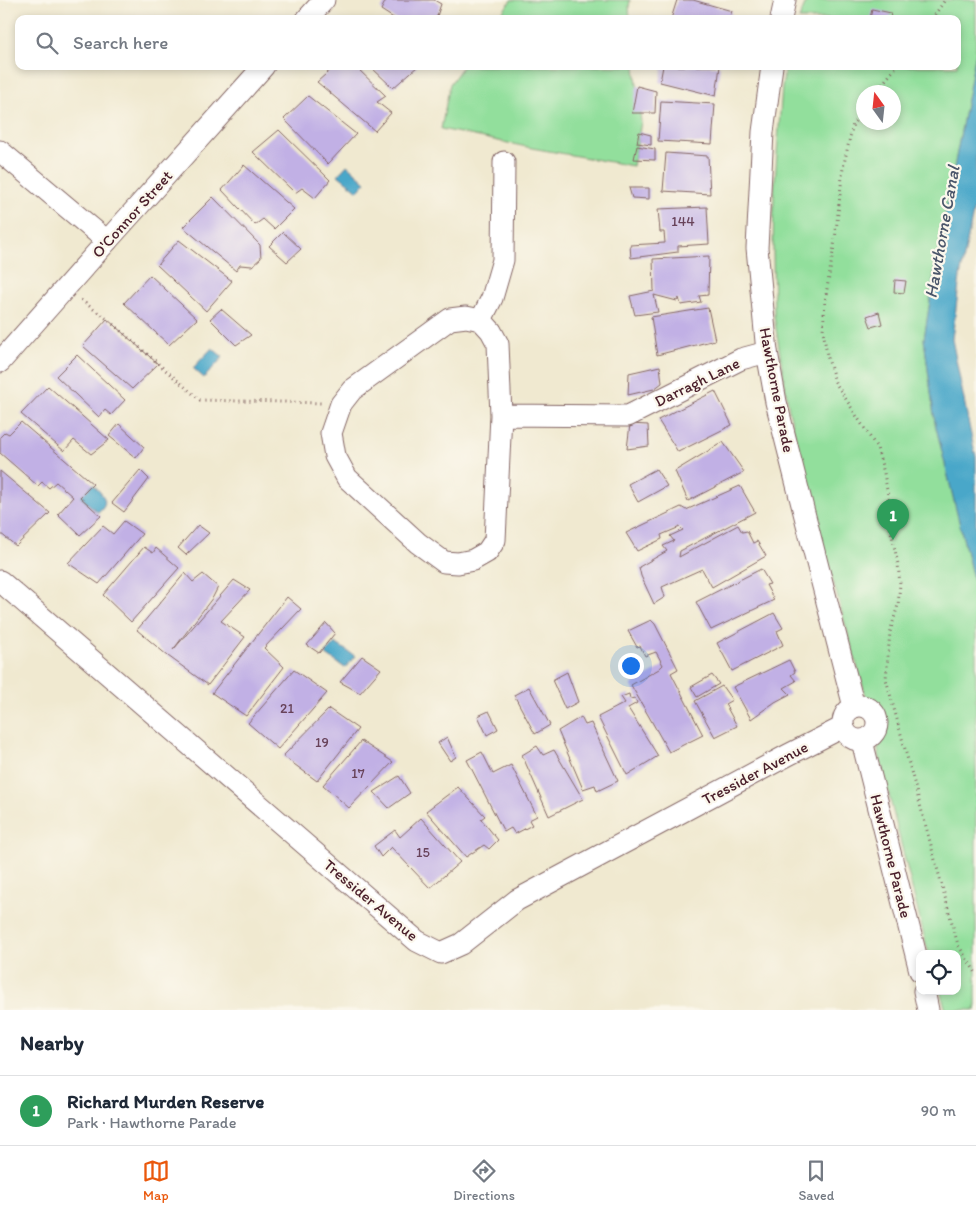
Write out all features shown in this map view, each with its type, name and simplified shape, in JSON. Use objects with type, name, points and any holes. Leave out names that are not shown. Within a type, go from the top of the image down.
[{"type":"street","points":[[311,15],[324,0]]},
{"type":"street","points":[[782,15],[785,0]]},
{"type":"street","name":"O'Connor Street","points":[[0,362],[260,70]]},
{"type":"street","name":"Hawthorne Parade","points":[[771,70],[763,132],[757,248],[767,352],[776,402],[854,707]]},
{"type":"street","points":[[0,151],[107,241]]},
{"type":"street","points":[[481,320],[492,298],[503,260],[504,162]]},
{"type":"street","points":[[466,317],[481,320],[491,331],[498,344],[501,415],[495,540],[487,552],[473,560],[458,563],[444,562],[418,543],[347,478],[335,456],[331,433],[341,404],[352,390],[450,319],[466,317]]},
{"type":"street","name":"Darragh Lane","points":[[501,415],[628,416],[741,359],[767,352]]},
{"type":"street","name":"Tressider Avenue","points":[[0,581],[417,941],[440,953],[461,944],[517,900],[843,727]]},
{"type":"street","points":[[862,706],[868,708],[877,719],[874,733],[869,738],[862,740],[853,739],[848,736],[843,727],[844,717],[854,707],[862,706]]},
{"type":"street","name":"Hawthorne Parade","points":[[862,740],[916,955]]},
{"type":"street","points":[[925,995],[928,1010]]},
{"type":"path","points":[[935,15],[945,0]]},
{"type":"path","points":[[882,85],[894,70]]},
{"type":"path","points":[[856,121],[843,168],[825,301],[824,330],[827,355],[835,382],[877,448],[884,473],[888,496],[889,522],[898,564],[900,584],[898,605],[890,632],[886,679],[958,945],[976,973]]},
{"type":"path","points":[[98,312],[200,400],[341,404]]},
{"type":"green space","points":[[511,0],[630,0],[630,15],[501,15]]},
{"type":"green space","points":[[807,0],[976,0],[976,52],[936,263],[924,339],[935,423],[976,591],[976,1010],[946,1010],[941,995],[961,995],[961,950],[928,950],[878,751],[881,720],[877,710],[865,693],[808,490],[789,410],[774,316],[774,194],[782,87],[785,70],[961,70],[961,15],[801,15]]},
{"type":"green space","points":[[460,70],[635,70],[641,122],[633,166],[441,129],[450,84]]},
{"type":"water","name":"Hawthorne Canal","points":[[976,52],[976,198],[960,277],[952,339],[976,457],[976,591],[935,423],[924,339],[936,263]]},
{"type":"water","points":[[347,165],[366,182],[358,191],[338,175]]},
{"type":"water","points":[[212,348],[223,357],[204,378],[193,368]]},
{"type":"water","points":[[93,484],[102,494],[105,501],[98,512],[80,497]]},
{"type":"water","points":[[335,643],[355,656],[345,668],[325,654]]},
{"type":"building","points":[[386,0],[434,0],[441,4],[437,15],[389,15],[381,10]]},
{"type":"building","points":[[677,0],[693,0],[732,11],[730,15],[672,15]]},
{"type":"building","points":[[872,9],[891,13],[891,15],[871,15]]},
{"type":"building","points":[[330,70],[359,70],[386,96],[377,102],[391,113],[375,131],[317,82]]},
{"type":"building","points":[[374,70],[413,70],[393,88]]},
{"type":"building","points":[[662,70],[719,70],[716,96],[660,82]]},
{"type":"building","points":[[637,86],[656,91],[655,113],[632,113]]},
{"type":"building","points":[[308,96],[356,134],[328,164],[284,119]]},
{"type":"building","points":[[661,101],[715,104],[712,144],[658,141]]},
{"type":"building","points":[[279,130],[330,180],[315,198],[302,188],[295,193],[253,152]]},
{"type":"building","points":[[639,132],[651,135],[651,145],[637,143]]},
{"type":"building","points":[[637,146],[655,149],[655,160],[634,159]]},
{"type":"building","points":[[666,153],[708,156],[710,194],[663,191]]},
{"type":"building","points":[[244,165],[294,209],[274,229],[263,219],[255,225],[222,190]]},
{"type":"building","points":[[629,188],[649,188],[649,199],[632,198]]},
{"type":"building","points":[[213,197],[260,245],[261,258],[252,266],[240,265],[236,271],[183,227]]},
{"type":"building","points":[[707,207],[709,244],[678,246],[678,252],[631,258],[630,245],[665,243],[664,232],[660,232],[658,209]]},
{"type":"building","points":[[283,232],[301,249],[287,262],[269,246]]},
{"type":"building","points":[[179,240],[232,281],[206,311],[157,265]]},
{"type":"building","points":[[709,256],[708,295],[699,296],[701,302],[681,305],[679,298],[677,301],[654,295],[658,312],[635,315],[630,296],[654,291],[653,259]]},
{"type":"building","points":[[150,275],[197,319],[169,345],[124,303]]},
{"type":"building","points":[[895,280],[906,281],[904,293],[894,292]]},
{"type":"building","points":[[708,308],[715,340],[657,355],[651,317]]},
{"type":"building","points":[[221,309],[251,335],[236,345],[210,319]]},
{"type":"building","points":[[879,312],[882,324],[871,327],[867,316]]},
{"type":"building","points":[[107,319],[158,364],[132,389],[83,346]]},
{"type":"building","points":[[77,355],[125,400],[111,415],[105,410],[99,417],[56,376]]},
{"type":"building","points":[[660,366],[662,383],[654,389],[628,395],[629,373]]},
{"type":"building","points":[[48,386],[109,440],[91,454],[74,440],[64,451],[21,414]]},
{"type":"building","points":[[715,391],[732,425],[678,452],[658,420]]},
{"type":"building","points":[[21,422],[93,484],[80,497],[101,516],[80,535],[58,514],[73,497],[56,482],[49,488],[42,482],[38,486],[0,453],[0,437],[5,432],[9,434]]},
{"type":"building","points":[[119,424],[144,447],[136,458],[109,436]]},
{"type":"building","points":[[630,424],[648,425],[649,446],[627,449]]},
{"type":"building","points":[[723,442],[744,472],[688,501],[675,471]]},
{"type":"building","points":[[656,469],[667,486],[638,502],[628,484]]},
{"type":"building","points":[[140,470],[149,479],[124,512],[112,503]]},
{"type":"building","points":[[0,471],[50,513],[16,546],[0,533]]},
{"type":"building","points":[[740,486],[755,512],[680,551],[679,557],[738,525],[742,532],[747,531],[753,543],[757,541],[766,556],[712,587],[702,569],[662,587],[665,597],[654,604],[641,576],[639,567],[667,551],[663,546],[674,541],[670,536],[683,530],[680,527],[661,535],[662,539],[637,551],[626,533],[681,507],[686,510]]},
{"type":"building","points":[[124,521],[142,534],[99,584],[68,563],[103,526],[113,534]]},
{"type":"building","points":[[198,525],[209,533],[186,555],[178,548]]},
{"type":"building","points":[[144,547],[153,553],[156,548],[179,568],[131,622],[103,595]]},
{"type":"building","points":[[761,569],[770,584],[766,585],[774,600],[711,630],[696,602]]},
{"type":"building","points":[[185,573],[193,582],[203,574],[218,587],[213,597],[173,650],[234,580],[250,590],[221,621],[245,637],[208,685],[168,656],[137,630]]},
{"type":"building","points":[[287,597],[301,609],[264,648],[284,667],[246,716],[212,693]]},
{"type":"building","points":[[774,613],[783,628],[777,631],[783,645],[732,671],[717,643]]},
{"type":"building","points":[[651,620],[655,624],[678,669],[671,673],[703,735],[669,752],[631,685],[663,665],[656,652],[645,656],[640,646],[637,647],[628,631]]},
{"type":"building","points":[[326,623],[335,633],[319,653],[307,645]]},
{"type":"building","points":[[362,656],[381,669],[360,693],[340,682]]},
{"type":"building","points":[[789,660],[795,672],[791,675],[796,681],[784,688],[790,694],[751,719],[733,687]]},
{"type":"building","points":[[294,670],[327,693],[278,749],[248,723]]},
{"type":"building","points":[[567,672],[578,702],[565,709],[552,680]]},
{"type":"building","points":[[712,675],[719,684],[697,697],[691,687]]},
{"type":"building","points":[[722,686],[732,700],[725,704],[737,726],[715,737],[695,701]]},
{"type":"building","points":[[529,687],[550,725],[535,734],[514,695]]},
{"type":"building","points":[[629,694],[630,699],[635,698],[637,703],[628,708],[658,756],[627,775],[598,717],[625,703],[621,697]]},
{"type":"building","points":[[329,709],[358,729],[317,781],[283,756]]},
{"type":"building","points":[[489,711],[498,729],[487,735],[478,716]]},
{"type":"building","points":[[581,717],[585,725],[591,723],[618,781],[597,791],[595,785],[583,789],[558,731]]},
{"type":"building","points":[[447,737],[456,757],[450,761],[438,743]]},
{"type":"building","points":[[361,741],[393,762],[349,808],[323,785]]},
{"type":"building","points":[[537,746],[543,755],[554,750],[583,799],[549,816],[522,755]]},
{"type":"building","points":[[482,752],[493,774],[511,765],[537,816],[529,820],[532,825],[515,834],[511,828],[504,832],[467,760]]},
{"type":"building","points":[[399,776],[410,793],[389,808],[374,792]]},
{"type":"building","points":[[458,787],[485,816],[481,819],[498,840],[489,849],[484,845],[466,857],[426,811]]},
{"type":"building","points":[[421,818],[460,862],[430,888],[391,847],[381,857],[374,846],[395,830],[400,837]]},
{"type":"place","name":"Richard Murden Reserve","points":[[893,540]]}]
